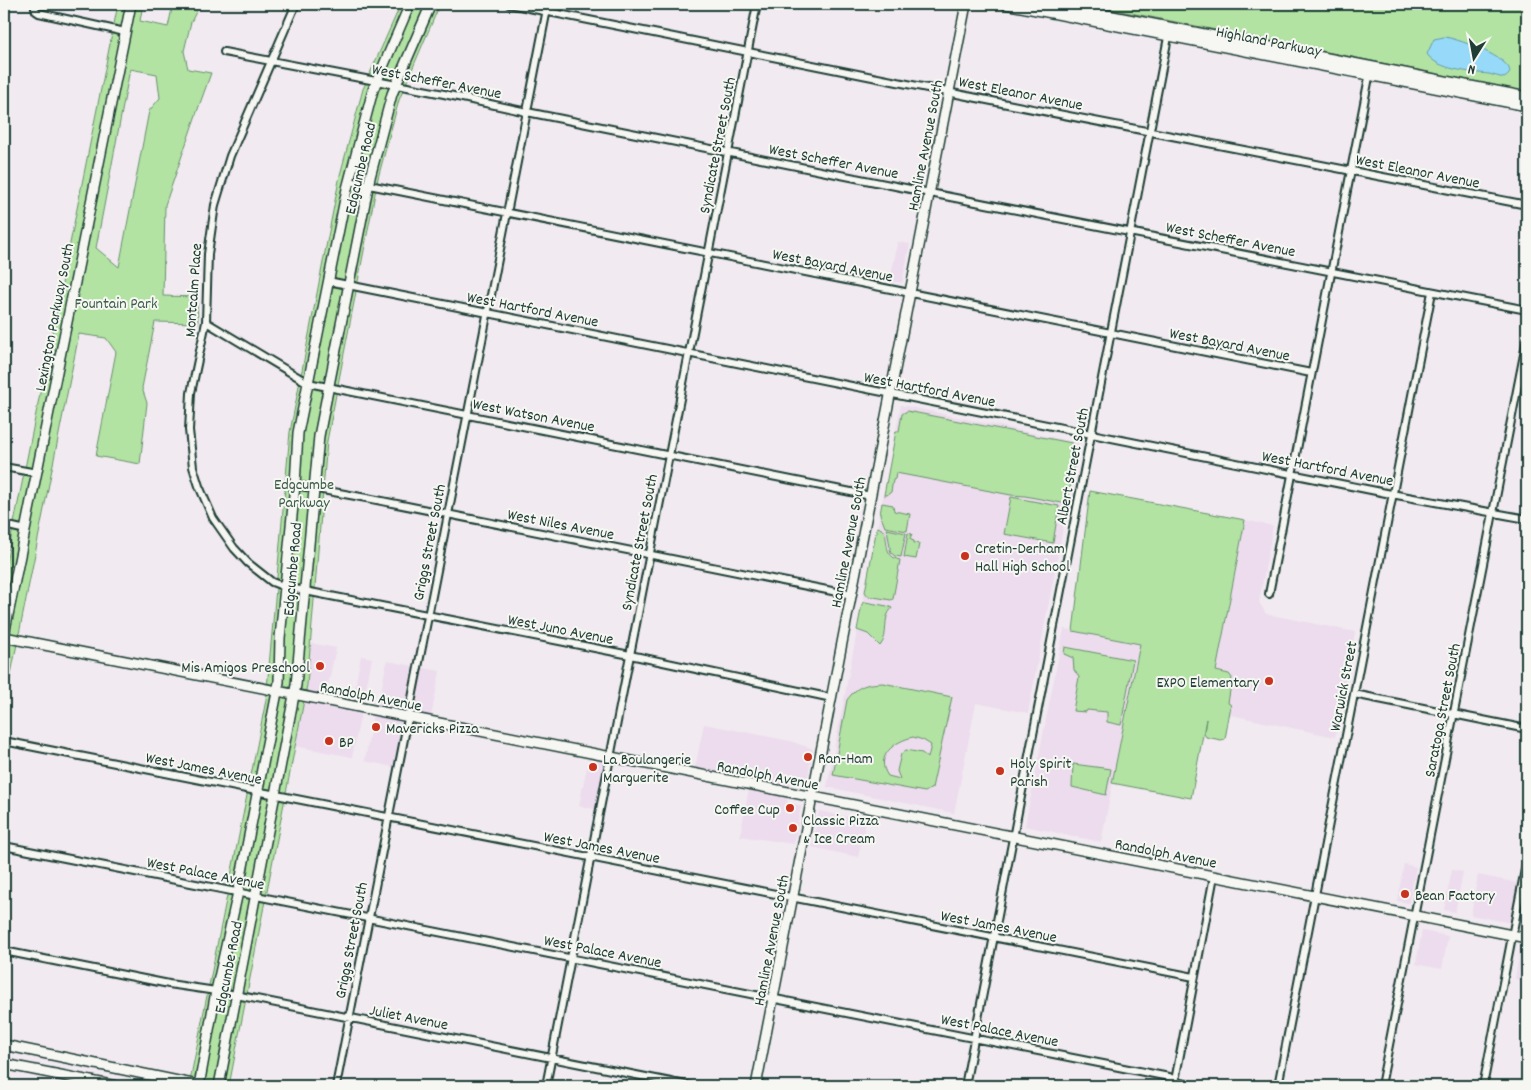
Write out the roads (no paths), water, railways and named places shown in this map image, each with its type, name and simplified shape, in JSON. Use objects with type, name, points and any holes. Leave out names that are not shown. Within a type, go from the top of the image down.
[{"type":"street","points":[[36,4],[36,11],[39,13],[125,32]]},
{"type":"street","name":"Lexington Parkway South","points":[[4,636],[131,4]]},
{"type":"street","name":"Montcalm Place","points":[[285,587],[272,582],[248,563],[234,548],[213,518],[198,486],[190,448],[189,410],[206,322],[208,254],[220,183],[296,4]]},
{"type":"street","name":"Edgcumbe Road","points":[[4,1045],[200,1086],[216,991],[238,892],[277,691],[298,433],[349,181],[376,82],[410,4]]},
{"type":"street","name":"Edgcumbe Road","points":[[219,1086],[295,695],[318,436],[368,186],[396,86],[431,4]]},
{"type":"street","name":"West Eleanor Avenue","points":[[509,4],[1527,205]]},
{"type":"street","name":"Griggs Street South","points":[[336,1086],[548,4]]},
{"type":"street","name":"Syndicate Street South","points":[[546,1086],[757,4]]},
{"type":"street","name":"Hamline Avenue South","points":[[756,1086],[966,4]]},
{"type":"street","name":"Highland Parkway","points":[[1005,4],[1169,32],[1370,71],[1527,97]]},
{"type":"street","name":"Highland Parkway","points":[[1051,4],[1169,32]]},
{"type":"street","name":"Albert Street South","points":[[965,1086],[1169,32]]},
{"type":"street","name":"West Scheffer Avenue","points":[[224,52],[444,94],[930,193],[1527,310]]},
{"type":"street","points":[[1269,594],[1370,71]]},
{"type":"street","name":"Highland Parkway","points":[[1370,71],[1527,106]]},
{"type":"street","name":"West Bayard Avenue","points":[[349,181],[1311,373]]},
{"type":"street","name":"West Hartford Avenue","points":[[328,281],[1527,520]]},
{"type":"street","name":"Warwick Street","points":[[1278,1086],[1432,292]]},
{"type":"street","name":"West Watson Avenue","points":[[206,322],[308,383],[871,496]]},
{"type":"street","name":"Saratoga Street South","points":[[1381,1086],[1527,339]]},
{"type":"street","points":[[4,467],[37,473]]},
{"type":"street","name":"West Niles Avenue","points":[[295,485],[852,595]]},
{"type":"street","points":[[4,525],[26,530]]},
{"type":"street","name":"West Juno Avenue","points":[[285,587],[630,655],[832,698]]},
{"type":"street","name":"Randolph Avenue","points":[[4,636],[610,758],[1527,938]]},
{"type":"street","points":[[1354,694],[1527,729]]},
{"type":"street","name":"West James Avenue","points":[[4,741],[1194,977]]},
{"type":"street","name":"West Palace Avenue","points":[[4,846],[1167,1076],[1174,1084],[1180,1083],[1195,1086]]},
{"type":"street","points":[[1483,1086],[1527,859]]},
{"type":"street","points":[[1174,1084],[1214,876]]},
{"type":"street","name":"Juliet Avenue","points":[[4,951],[169,984],[216,991],[692,1086]]},
{"type":"street","points":[[4,1064],[116,1086]]},
{"type":"water","points":[[1444,37],[1475,47],[1500,59],[1508,66],[1510,73],[1504,78],[1438,64],[1427,54],[1434,39]]},
{"type":"place","name":"Cretin-Derham Hall High School","points":[[965,556]]},
{"type":"place","name":"Mis Amigos Preschool","points":[[320,666]]},
{"type":"place","name":"EXPO Elementary","points":[[1269,681]]},
{"type":"place","name":"Mavericks Pizza","points":[[376,727]]},
{"type":"place","name":"BP","points":[[329,741]]},
{"type":"place","name":"Ran-Ham","points":[[808,757]]},
{"type":"place","name":"La Boulangerie Marguerite","points":[[593,767]]},
{"type":"place","name":"Holy Spirit Parish","points":[[1000,771]]},
{"type":"place","name":"Coffee Cup","points":[[790,808]]},
{"type":"place","name":"Classic Pizza & Ice Cream","points":[[793,828]]},
{"type":"place","name":"Bean Factory","points":[[1405,894]]},
{"type":"park label","name":"Fountain Park","points":[[116,302]]},
{"type":"park label","name":"Edgcumbe Parkway","points":[[304,492]]}]
